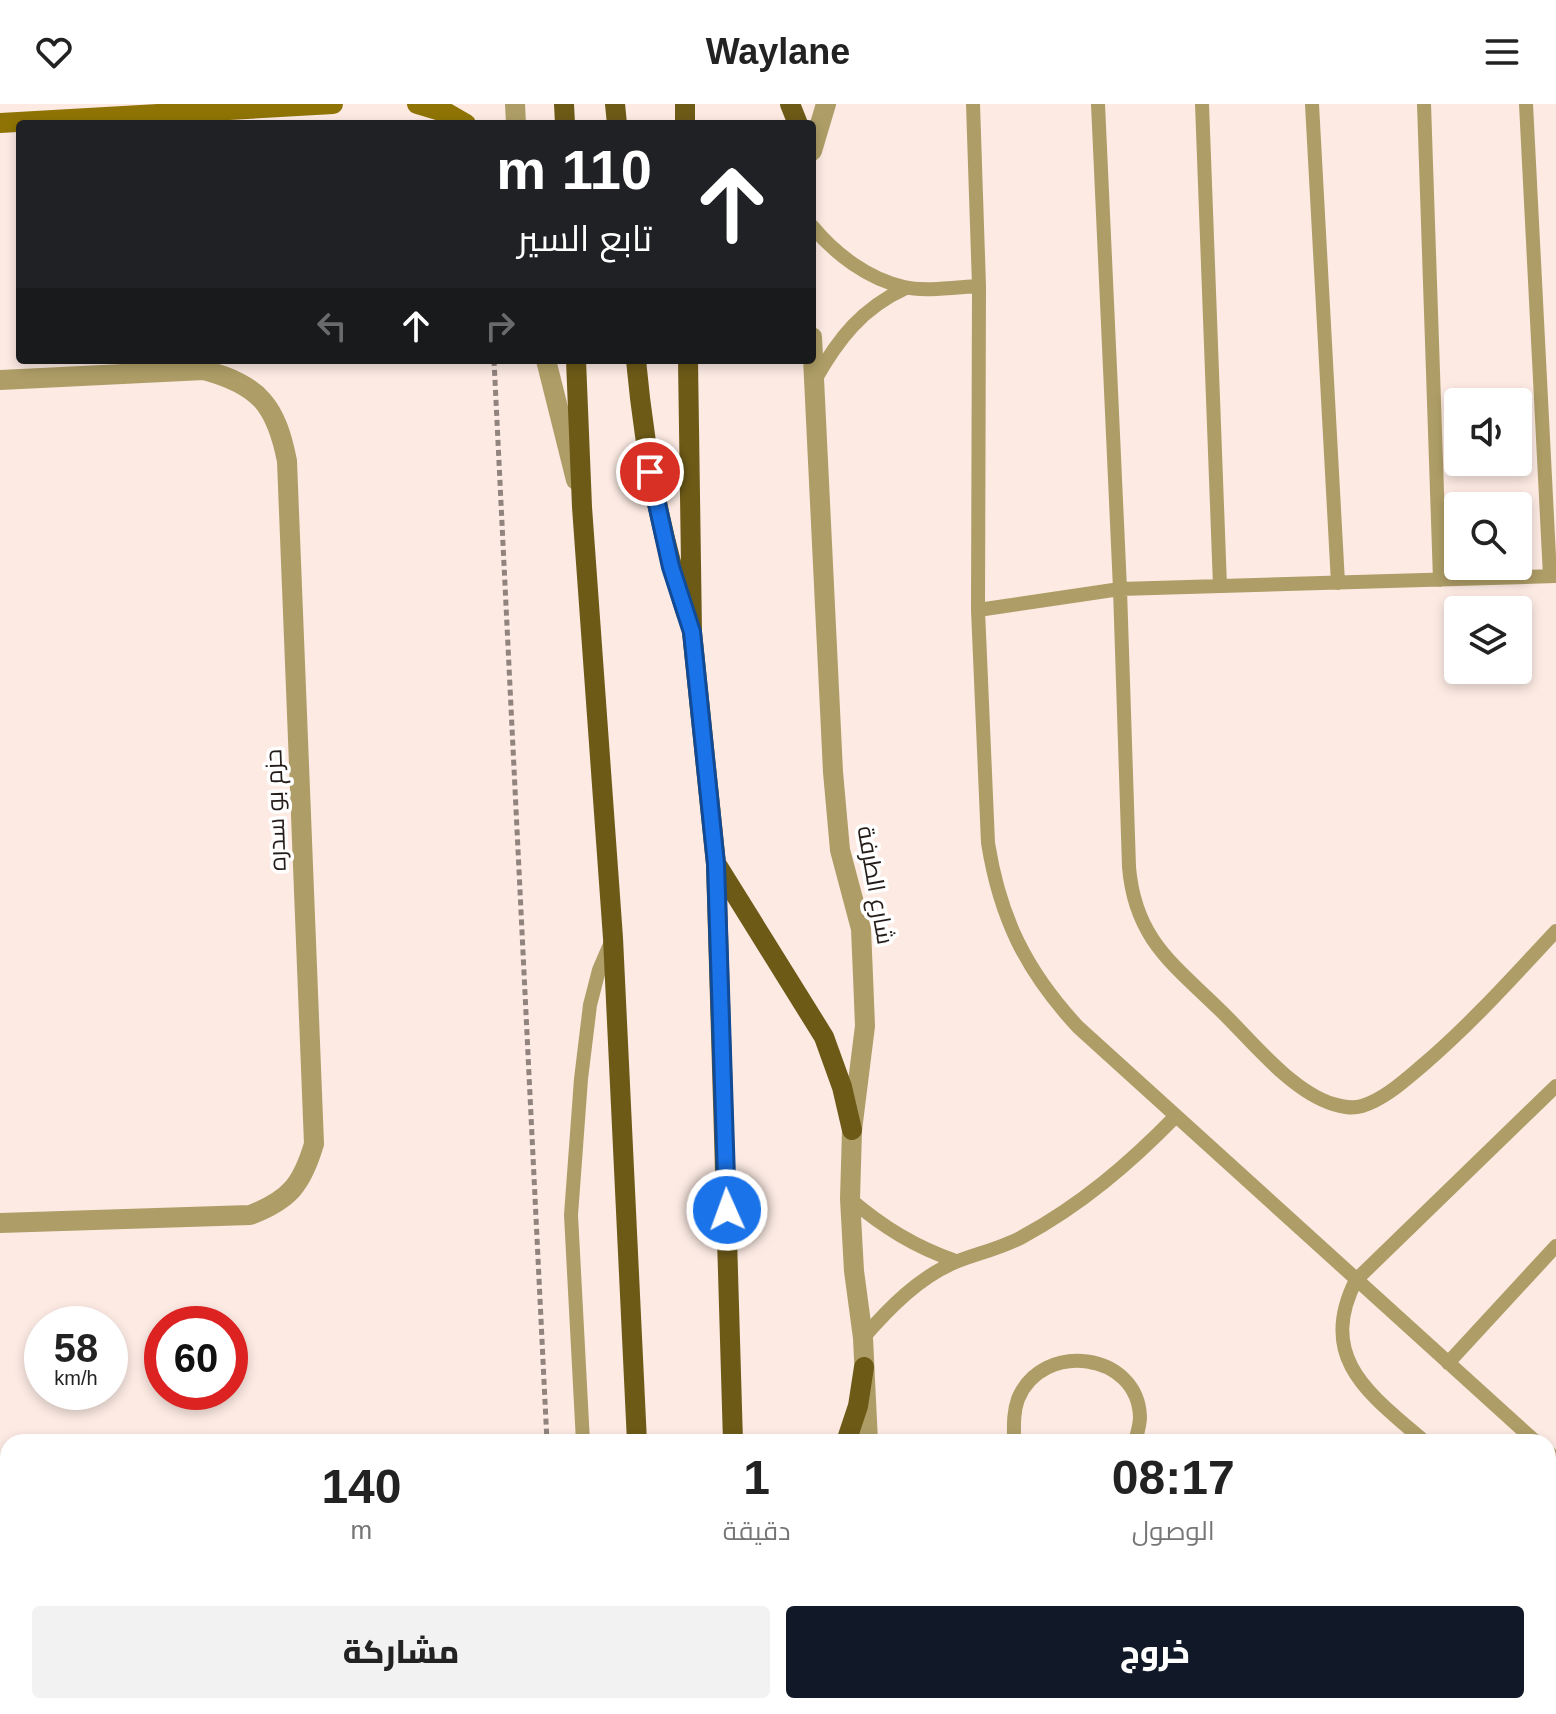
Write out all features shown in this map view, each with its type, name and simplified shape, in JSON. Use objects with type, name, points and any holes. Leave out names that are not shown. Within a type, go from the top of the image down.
[{"type":"main road","points":[[576,364],[582,507],[613,938],[637,1434]]},
{"type":"main road","points":[[636,364],[653,495],[671,567],[692,632]]},
{"type":"main road","points":[[688,364],[692,632],[716,864],[733,1434]]},
{"type":"main road","points":[[716,864],[824,1037],[842,1087],[852,1130]]},
{"type":"main road","points":[[849,1434],[858,1406],[864,1367]]},
{"type":"street","points":[[53,120],[333,104]]},
{"type":"street","points":[[417,104],[459,120]]},
{"type":"street","points":[[816,138],[826,104]]},
{"type":"street","points":[[547,364],[582,507]]},
{"type":"street","name":"شارع الطرفة","points":[[814,364],[833,772],[840,850],[861,929],[865,1026],[852,1130],[850,1199],[854,1271],[863,1338],[868,1434]]},
{"type":"street","name":"حزم بو سدره","points":[[0,380],[204,370],[234,380],[246,388],[271,410],[280,427],[287,461],[314,1144],[306,1170],[293,1190],[273,1206],[250,1215],[0,1223]]},
{"type":"lane","points":[[973,104],[979,286],[978,610],[988,843],[1003,911],[1028,963],[1054,1001],[1078,1027],[1527,1434]]},
{"type":"lane","points":[[1098,104],[1129,867],[1136,910],[1157,947],[1300,1086],[1330,1104],[1351,1108],[1385,1095],[1458,1035],[1556,931]]},
{"type":"lane","points":[[1202,104],[1220,586]]},
{"type":"lane","points":[[1312,104],[1338,583]]},
{"type":"lane","points":[[1424,104],[1440,580]]},
{"type":"lane","points":[[978,610],[1120,589],[1553,576],[1526,104]]},
{"type":"lane","points":[[816,231],[849,261],[906,288]]},
{"type":"lane","points":[[815,380],[835,345],[860,317],[889,295],[906,288],[979,286]]},
{"type":"lane","points":[[583,1434],[571,1215],[590,1005],[599,970],[613,938]]},
{"type":"lane","points":[[1416,1434],[1369,1393],[1347,1360],[1342,1340],[1342,1319],[1347,1299],[1356,1280],[1556,1086]]},
{"type":"lane","points":[[863,1338],[896,1302],[956,1261],[1018,1239],[1066,1212],[1111,1179],[1176,1116]]},
{"type":"lane","points":[[850,1199],[899,1237],[926,1251],[956,1261]]},
{"type":"lane","points":[[1448,1363],[1556,1246]]},
{"type":"lane","points":[[1014,1434],[1014,1413],[1028,1382],[1056,1362],[1073,1359],[1091,1360],[1120,1375],[1138,1404],[1140,1420],[1137,1434]]},
{"type":"path","points":[[494,364],[547,1434]]},
{"type":"route","points":[[650,472],[671,567],[692,632],[716,864],[727,1210]]}]
